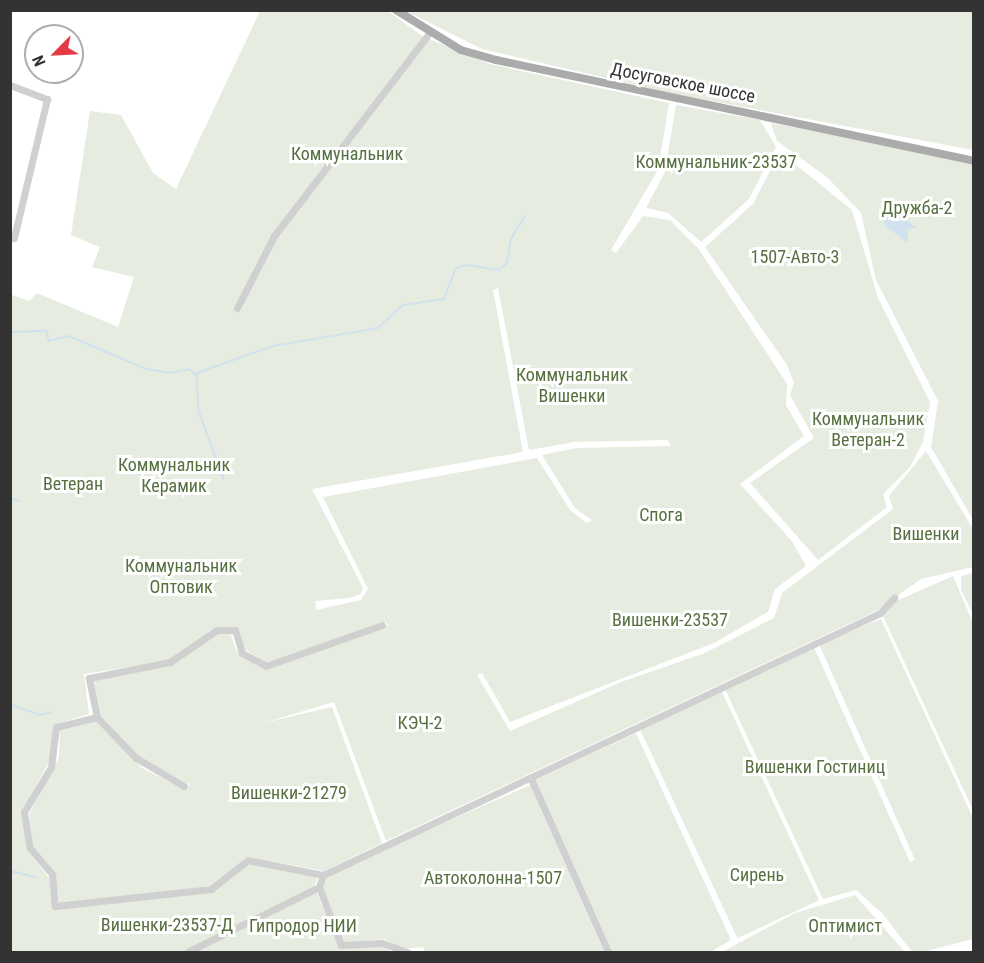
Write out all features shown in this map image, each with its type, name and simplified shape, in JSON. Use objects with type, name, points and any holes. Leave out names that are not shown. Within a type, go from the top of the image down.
[{"type":"main road","name":"Досуговское шоссе","points":[[396,10],[430,32],[496,60],[974,161]]},
{"type":"street","points":[[237,308],[274,236],[430,32]]},
{"type":"street","points":[[10,86],[40,95],[47,104],[14,238]]},
{"type":"street","points":[[97,717],[56,727],[51,767],[24,812],[30,848],[52,874],[55,906],[211,889],[248,860],[323,875],[880,613],[894,598]]},
{"type":"street","points":[[184,786],[136,758],[97,717],[89,678],[170,662],[217,630],[236,630],[242,654],[266,666],[382,625]]},
{"type":"street","points":[[531,779],[608,952]]},
{"type":"street","points":[[323,875],[319,886],[341,945],[382,943],[406,952]]},
{"type":"street","points":[[187,952],[319,886]]},
{"type":"green space","points":[[260,11],[388,11],[422,36],[490,64],[669,103],[658,170],[611,250],[616,253],[643,216],[670,220],[698,248],[787,384],[786,405],[804,436],[740,484],[791,540],[806,566],[775,589],[768,612],[714,643],[510,722],[482,673],[477,675],[510,731],[621,682],[705,653],[774,618],[782,593],[893,509],[889,496],[926,451],[973,529],[973,567],[921,579],[876,611],[386,841],[334,702],[263,723],[332,707],[382,843],[324,871],[249,857],[211,886],[59,904],[55,873],[33,847],[29,814],[59,757],[60,729],[96,719],[142,768],[186,790],[190,785],[141,758],[117,733],[99,713],[93,681],[170,665],[218,633],[230,632],[237,652],[268,670],[388,625],[385,621],[267,664],[243,648],[237,628],[217,628],[167,661],[84,674],[89,714],[53,725],[53,754],[22,812],[28,851],[50,879],[53,905],[212,892],[248,863],[300,869],[318,878],[313,888],[180,952],[11,952],[10,294],[29,301],[37,293],[118,327],[134,277],[92,267],[100,247],[71,235],[90,111],[121,115],[153,173],[176,189]],"holes":[[[498,288],[529,450],[574,442],[668,440],[671,446],[576,448],[542,455],[575,508],[592,520],[587,523],[570,510],[537,458],[323,497],[368,589],[361,600],[316,610],[315,601],[349,598],[361,594],[363,588],[312,489],[523,452],[493,290]]]},
{"type":"green space","points":[[406,11],[973,11],[973,150],[674,94],[482,49]]},
{"type":"green space","name":"Коммунальник-23537","points":[[676,105],[760,120],[776,147],[749,199],[701,242],[668,213],[646,208],[665,172]]},
{"type":"green space","name":"Дружба-2","points":[[771,123],[973,162],[973,520],[931,447],[938,401],[876,280],[861,213],[828,178],[777,141]]},
{"type":"green space","points":[[780,152],[852,210],[878,298],[930,402],[923,442],[910,467],[883,494],[887,507],[818,560],[750,483],[814,438],[790,395],[794,383],[787,365],[705,247],[753,204]]},
{"type":"green space","points":[[974,573],[973,614],[961,590],[961,576]]},
{"type":"green space","name":"Вишенки","points":[[953,576],[973,623],[973,810],[882,614],[896,601]]},
{"type":"green space","name":"Вишенки Гостиниц","points":[[881,619],[973,818],[973,939],[923,952],[912,952],[883,914],[856,890],[823,899],[724,687],[813,645],[910,862],[915,860],[819,644]]},
{"type":"green space","name":"Сирень","points":[[721,690],[819,900],[737,938],[639,728]]},
{"type":"green space","points":[[636,733],[731,940],[710,952],[609,952],[533,781]]},
{"type":"green space","name":"Автоколонна-1507","points":[[530,785],[604,952],[424,952],[424,947],[399,949],[385,939],[343,943],[322,885],[327,875]]},
{"type":"green space","name":"Гипродор НИИ","points":[[316,891],[340,947],[385,947],[391,952],[192,952]]},
{"type":"green space","name":"Оптимист","points":[[855,895],[905,952],[722,952],[795,913]]},
{"type":"water","points":[[893,210],[917,228],[908,229],[908,243],[885,226],[883,219]]},
{"type":"waterway","points":[[10,332],[47,331],[49,341],[69,336],[146,369],[170,373],[190,369],[194,374],[273,346],[378,328],[403,305],[444,299],[456,268],[468,265],[499,270],[507,263],[511,239],[524,217]]},
{"type":"waterway","points":[[197,374],[199,411],[224,479]]},
{"type":"waterway","points":[[10,498],[20,501]]},
{"type":"waterway","points":[[10,704],[40,715],[51,712]]},
{"type":"waterway","points":[[10,871],[36,877]]},
{"type":"park label","name":"Коммунальник","points":[[347,154]]},
{"type":"park label","name":"1507-Авто-3","points":[[795,257]]},
{"type":"park label","name":"Коммунальник Вишенки","points":[[572,386]]},
{"type":"park label","name":"Коммунальник Ветеран-2","points":[[868,430]]},
{"type":"park label","name":"Коммунальник Керамик","points":[[174,476]]},
{"type":"park label","name":"Ветеран","points":[[73,484]]},
{"type":"park label","name":"Спога","points":[[661,515]]},
{"type":"park label","name":"Коммунальник Оптовик","points":[[181,577]]},
{"type":"park label","name":"Вишенки-23537","points":[[670,620]]},
{"type":"park label","name":"КЭЧ-2","points":[[420,723]]},
{"type":"park label","name":"Вишенки-21279","points":[[289,793]]},
{"type":"park label","name":"Вишенки-23537-Д","points":[[167,925]]}]
